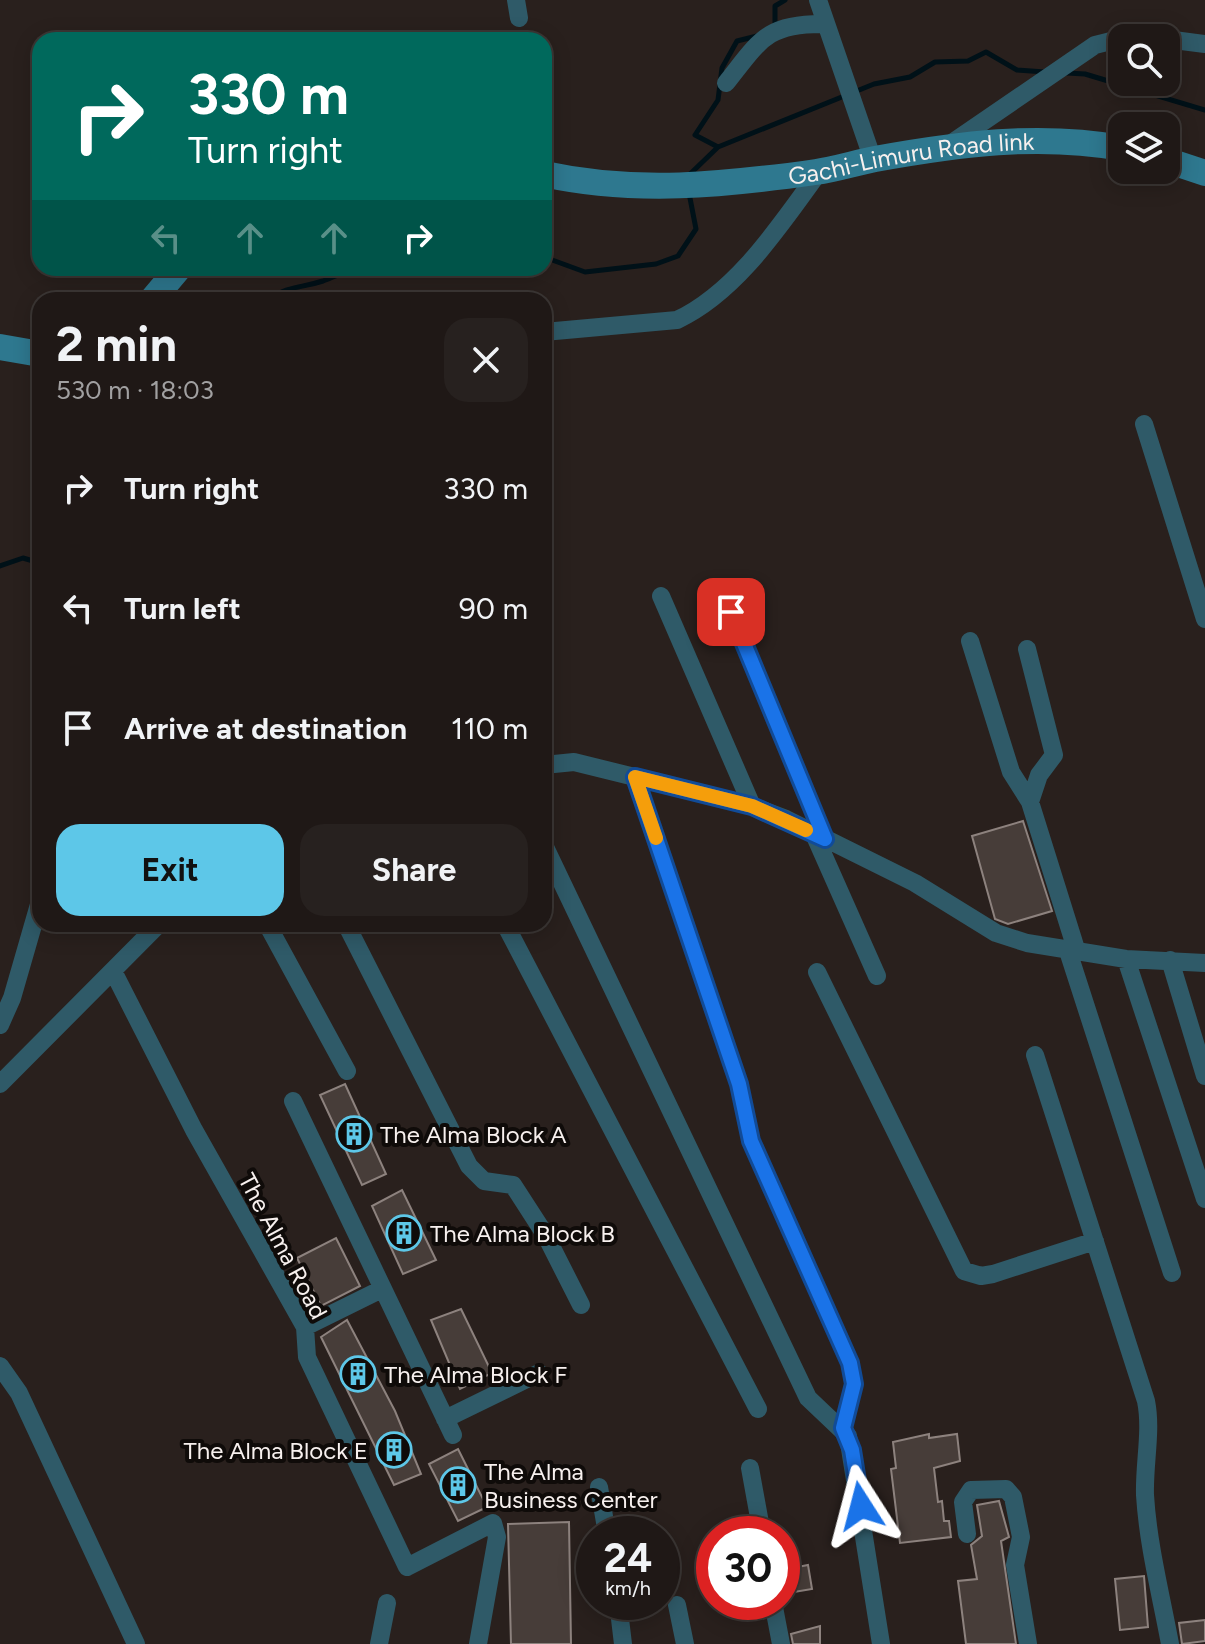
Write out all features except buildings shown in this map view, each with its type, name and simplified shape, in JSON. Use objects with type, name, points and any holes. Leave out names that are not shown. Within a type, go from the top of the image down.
[{"type":"main road","name":"Gachi-Limuru Road link","points":[[552,176],[591,184],[688,185],[819,172],[946,147],[1016,139],[1073,139],[1108,145]]},
{"type":"main road","points":[[1180,165],[1205,173]]},
{"type":"main road","points":[[159,292],[172,276]]},
{"type":"main road","points":[[0,347],[32,353]]},
{"type":"street","points":[[818,0],[873,160]]},
{"type":"street","points":[[726,83],[756,46],[778,28],[825,24]]},
{"type":"street","points":[[1180,41],[1205,44]]},
{"type":"street","points":[[946,147],[1065,64],[1095,45],[1108,42]]},
{"type":"street","points":[[552,331],[677,320],[694,312],[712,299],[749,259],[819,172]]},
{"type":"street","points":[[1144,424],[1205,619]]},
{"type":"street","points":[[661,596],[752,806]]},
{"type":"street","points":[[731,612],[877,976]]},
{"type":"street","points":[[970,641],[1011,772],[1030,802],[1172,1273]]},
{"type":"street","points":[[1027,649],[1054,755],[1050,765],[1039,775],[1030,802]]},
{"type":"street","points":[[552,764],[574,762],[752,806],[915,883],[996,933],[1027,943],[1126,959],[1205,963]]},
{"type":"street","points":[[635,777],[739,1084],[751,1141],[850,1363],[854,1384],[843,1428]]},
{"type":"street","points":[[552,862],[795,1374],[808,1398],[843,1428],[852,1450],[881,1644]]},
{"type":"street","points":[[0,1025],[12,998],[32,929]]},
{"type":"street","points":[[0,1084],[151,932]]},
{"type":"street","points":[[271,932],[347,1071]]},
{"type":"street","points":[[350,932],[469,1166],[484,1181],[506,1182],[518,1190],[581,1305]]},
{"type":"street","points":[[509,932],[758,1409]]},
{"type":"street","points":[[1126,959],[1205,1199]]},
{"type":"street","points":[[1170,960],[1205,1076]]},
{"type":"street","name":"The Alma Road","points":[[113,971],[194,1130],[305,1327],[307,1357],[407,1567],[493,1523],[497,1537],[478,1644]]},
{"type":"street","points":[[817,972],[964,1271],[981,1276],[993,1274],[1095,1241]]},
{"type":"street","points":[[1035,1055],[1148,1410],[1146,1499],[1170,1644]]},
{"type":"street","points":[[293,1101],[449,1427],[539,1373]]},
{"type":"street","points":[[305,1327],[382,1289]]},
{"type":"street","points":[[0,1366],[19,1393],[136,1644]]},
{"type":"street","points":[[750,1468],[759,1516]]},
{"type":"street","points":[[599,1487],[604,1516]]},
{"type":"street","points":[[967,1534],[963,1502],[971,1490],[1006,1489],[1013,1497],[1021,1537],[1015,1565],[1028,1644]]},
{"type":"street","points":[[379,1644],[387,1603]]},
{"type":"street","points":[[620,1620],[623,1644]]},
{"type":"street","points":[[680,1620],[685,1644]]},
{"type":"street","points":[[776,1620],[781,1644]]},
{"type":"waterway","points":[[775,24],[775,6],[785,0]]},
{"type":"waterway","points":[[688,176],[718,147],[695,135],[718,100],[722,68],[737,41],[757,36]]},
{"type":"waterway","points":[[718,147],[874,84],[910,77],[935,62],[968,61],[986,52],[1017,70],[1045,72]]},
{"type":"waterway","points":[[1067,73],[1085,74],[1205,110]]},
{"type":"waterway","points":[[552,260],[585,272],[656,264],[678,256],[696,229],[689,193]]},
{"type":"waterway","points":[[283,292],[336,276]]},
{"type":"waterway","points":[[0,566],[23,558],[32,561]]},
{"type":"slow traffic","points":[[656,838],[635,777],[752,806],[806,830]]},
{"type":"place","name":"The Alma Block A","points":[[354,1134]]},
{"type":"place","name":"The Alma Block B","points":[[404,1233]]},
{"type":"place","name":"The Alma Block F","points":[[358,1374]]},
{"type":"place","name":"The Alma Block E","points":[[394,1450]]},
{"type":"place","name":"The Alma Business Center","points":[[458,1485]]},
{"type":"route","points":[[731,612],[825,839],[752,806],[635,777],[739,1084],[751,1141],[766,1181],[850,1363],[854,1384],[843,1428],[852,1450],[861,1506]]}]
